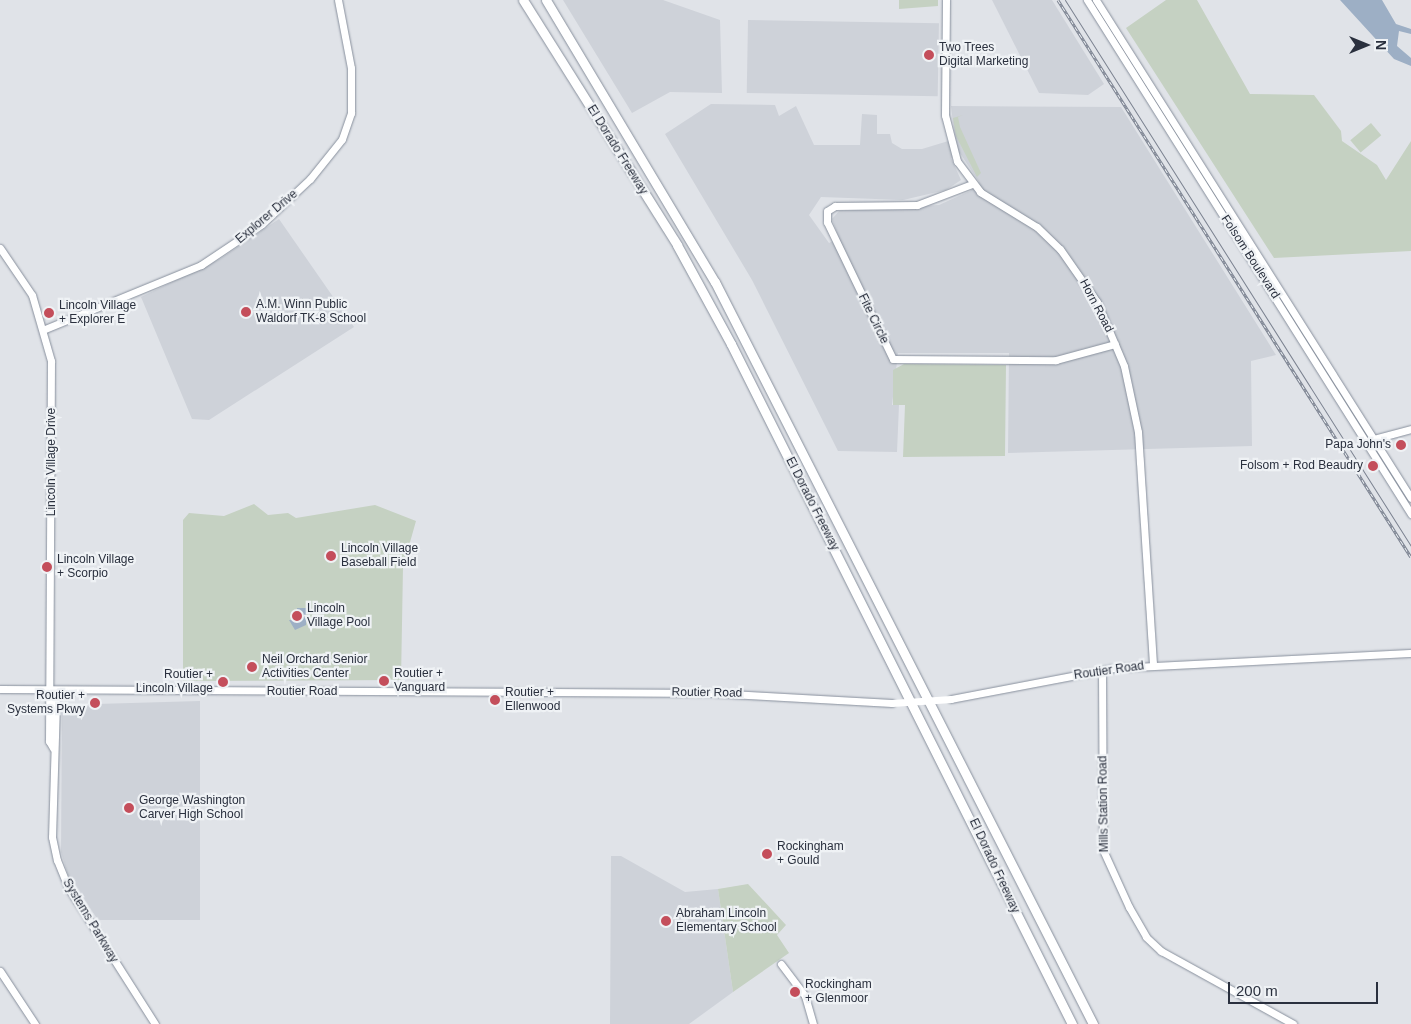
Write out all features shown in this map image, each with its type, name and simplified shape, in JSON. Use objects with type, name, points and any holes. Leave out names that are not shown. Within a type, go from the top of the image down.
[{"type":"highway","name":"El Dorado Freeway","points":[[523,0],[677,246],[731,344],[1072,1024]]},
{"type":"highway","name":"El Dorado Freeway","points":[[546,0],[716,282],[1094,1024]]},
{"type":"street","name":"Explorer Drive","points":[[45,329],[201,265],[262,224],[310,179],[342,139],[351,113],[351,68],[338,0]]},
{"type":"street","name":"Horn Road","points":[[946,0],[945,121],[952,150],[972,184],[1056,244],[1097,302],[1116,344],[1136,412],[1153,665]]},
{"type":"street","points":[[1088,0],[1109,20]]},
{"type":"street","name":"Folsom Boulevard","points":[[1088,0],[1369,440],[1411,498]]},
{"type":"street","name":"Folsom Boulevard","points":[[1096,0],[1369,440],[1411,514]]},
{"type":"street","points":[[1127,63],[1154,91]]},
{"type":"street","name":"Fite Circle","points":[[972,184],[923,204],[835,206],[828,211],[827,222],[893,359],[1056,360],[1116,344]]},
{"type":"street","name":"Lincoln Village Drive","points":[[0,248],[32,295],[45,329],[52,384],[52,690]]},
{"type":"street","points":[[1369,440],[1411,429]]},
{"type":"street","name":"Routier Road","points":[[0,690],[712,693],[892,702],[951,700],[1102,670],[1153,665],[1411,653]]},
{"type":"street","name":"Mills Station Road","points":[[1102,670],[1103,850],[1128,907],[1146,937],[1161,951],[1293,1024]]},
{"type":"street","name":"Systems Parkway","points":[[52,690],[56,702],[53,748],[52,836],[60,872],[155,1024]]},
{"type":"street","points":[[781,964],[805,996],[813,1024]]},
{"type":"street","points":[[0,971],[35,1024]]},
{"type":"shaded area","points":[[563,0],[663,0],[720,20],[722,93],[670,92],[632,113]]},
{"type":"shaded area","points":[[992,0],[1052,0],[1104,84],[1088,95],[1039,93]]},
{"type":"shaded area","points":[[748,20],[939,23],[938,96],[747,93]]},
{"type":"shaded area","points":[[711,104],[775,105],[779,116],[796,106],[814,145],[860,145],[862,114],[877,115],[877,134],[890,134],[892,143],[902,149],[922,149],[955,139],[951,106],[1121,107],[1276,355],[1251,361],[1252,446],[1008,453],[1009,353],[898,353],[892,405],[899,405],[897,452],[838,451],[752,280],[665,134]],"holes":[[[960,153],[979,182],[970,191],[939,205],[839,211],[832,219],[839,238],[829,243],[809,215],[821,197],[903,200],[946,190],[961,180],[951,158]]]},
{"type":"shaded area","name":"A.M. Winn Public Waldorf TK-8 School","points":[[279,219],[354,327],[209,420],[192,419],[141,297],[220,259]]},
{"type":"shaded area","name":"George Washington Carver High School","points":[[200,701],[200,920],[98,920],[68,875],[61,852],[62,705]]},
{"type":"shaded area","name":"Abraham Lincoln Elementary School","points":[[611,856],[621,856],[685,892],[718,889],[733,992],[689,1024],[610,1024]]},
{"type":"green space","points":[[899,0],[938,0],[938,6],[899,9]]},
{"type":"green space","points":[[1166,0],[1197,0],[1250,94],[1314,95],[1341,131],[1342,141],[1377,165],[1386,180],[1411,141],[1411,251],[1274,258],[1126,28]]},
{"type":"green space","points":[[963,115],[958,117],[960,127],[981,173],[977,177],[956,136],[953,118]]},
{"type":"green space","points":[[1371,123],[1381,135],[1361,153],[1350,140]]},
{"type":"green space","points":[[904,364],[1006,365],[1005,456],[903,457],[905,405],[893,405],[893,370]]},
{"type":"green space","points":[[254,504],[268,515],[288,513],[296,518],[375,505],[416,521],[403,567],[401,680],[183,681],[183,520],[189,513],[224,516]]},
{"type":"green space","points":[[748,884],[786,925],[777,935],[789,953],[733,992],[718,889]]},
{"type":"water","points":[[1340,0],[1382,0],[1396,24],[1411,29],[1411,34],[1399,31],[1397,46],[1411,58],[1411,66],[1394,59]]},
{"type":"water","points":[[297,608],[306,608],[306,625],[295,630],[289,620],[297,620]]},
{"type":"tram line","points":[[1065,0],[1411,546]]},
{"type":"railway","points":[[1058,0],[1411,557]]},
{"type":"place","name":"Two Trees Digital Marketing","points":[[929,55]]},
{"type":"place","name":"A.M. Winn Public Waldorf TK-8 School","points":[[246,312]]},
{"type":"place","name":"Lincoln Village + Explorer E","points":[[49,313]]},
{"type":"place","name":"Papa John's","points":[[1401,445]]},
{"type":"place","name":"Folsom + Rod Beaudry","points":[[1373,466]]},
{"type":"place","name":"Lincoln Village Baseball Field","points":[[331,556]]},
{"type":"place","name":"Lincoln Village + Scorpio","points":[[47,567]]},
{"type":"place","name":"Lincoln Village Pool","points":[[297,616]]},
{"type":"place","name":"Neil Orchard Senior Activities Center","points":[[252,667]]},
{"type":"place","name":"Routier + Vanguard","points":[[384,681]]},
{"type":"place","name":"Routier + Lincoln Village","points":[[223,682]]},
{"type":"place","name":"Routier + Ellenwood","points":[[495,700]]},
{"type":"place","name":"Routier + Systems Pkwy","points":[[95,703]]},
{"type":"place","name":"George Washington Carver High School","points":[[129,808]]},
{"type":"place","name":"Rockingham + Gould","points":[[767,854]]},
{"type":"place","name":"Abraham Lincoln Elementary School","points":[[666,921]]},
{"type":"place","name":"Rockingham + Glenmoor","points":[[795,992]]}]
